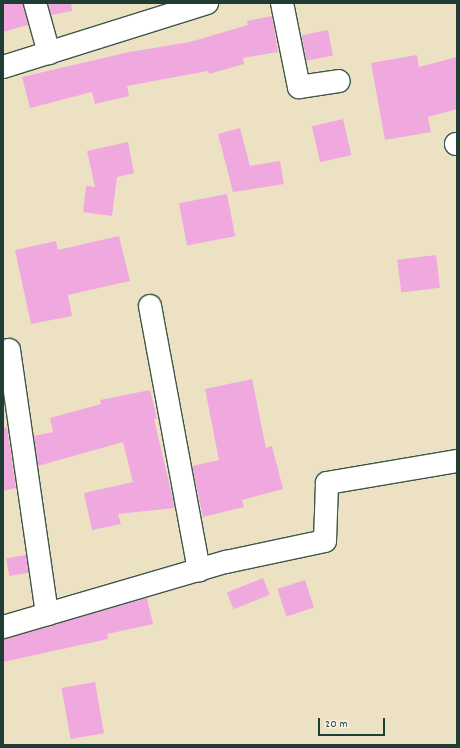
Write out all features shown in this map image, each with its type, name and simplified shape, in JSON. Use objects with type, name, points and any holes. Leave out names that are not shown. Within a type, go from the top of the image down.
[{"type":"street","points":[[35,3],[49,53]]},
{"type":"street","points":[[3,67],[207,3]]},
{"type":"street","points":[[282,3],[299,87],[339,81]]},
{"type":"street","points":[[150,306],[199,570]]},
{"type":"street","points":[[9,350],[47,614]]},
{"type":"street","points":[[3,626],[199,570],[325,541],[327,483],[457,460]]},
{"type":"building","points":[[3,3],[23,3],[28,25],[3,32]]},
{"type":"building","points":[[48,3],[71,3],[72,11],[51,15]]},
{"type":"building","points":[[272,16],[278,52],[243,58],[244,64],[209,74],[208,71],[127,86],[129,96],[95,104],[92,92],[30,108],[22,77],[129,52],[190,42],[248,25],[247,21]]},
{"type":"building","points":[[328,30],[333,56],[306,61],[301,35]]},
{"type":"building","points":[[417,55],[419,67],[457,57],[457,109],[428,117],[431,132],[385,140],[371,63]]},
{"type":"building","points":[[343,119],[351,155],[320,162],[312,126]]},
{"type":"building","points":[[240,128],[250,166],[280,161],[284,184],[233,192],[218,134]]},
{"type":"building","points":[[128,142],[134,173],[117,177],[112,216],[83,212],[86,186],[95,187],[87,151]]},
{"type":"building","points":[[227,194],[235,236],[187,246],[179,203]]},
{"type":"building","points":[[119,236],[130,281],[68,295],[72,316],[31,324],[15,250],[56,241],[58,250]]},
{"type":"building","points":[[436,255],[440,288],[401,293],[397,260]]},
{"type":"building","points":[[252,379],[266,448],[272,446],[283,489],[242,500],[244,507],[203,517],[192,466],[219,460],[205,389]]},
{"type":"building","points":[[150,390],[157,418],[154,419],[175,508],[118,514],[121,524],[92,530],[84,493],[133,482],[123,442],[38,466],[34,436],[53,432],[50,418],[101,404],[100,400]]},
{"type":"building","points":[[7,427],[16,488],[3,491],[3,428]]},
{"type":"building","points":[[26,555],[29,573],[9,576],[6,558]]},
{"type":"building","points":[[263,578],[270,595],[234,609],[227,593]]},
{"type":"building","points":[[305,580],[314,608],[286,617],[277,589]]},
{"type":"building","points":[[147,598],[153,624],[107,634],[108,639],[3,662],[3,639]]},
{"type":"building","points":[[95,682],[104,733],[71,739],[62,688]]}]
